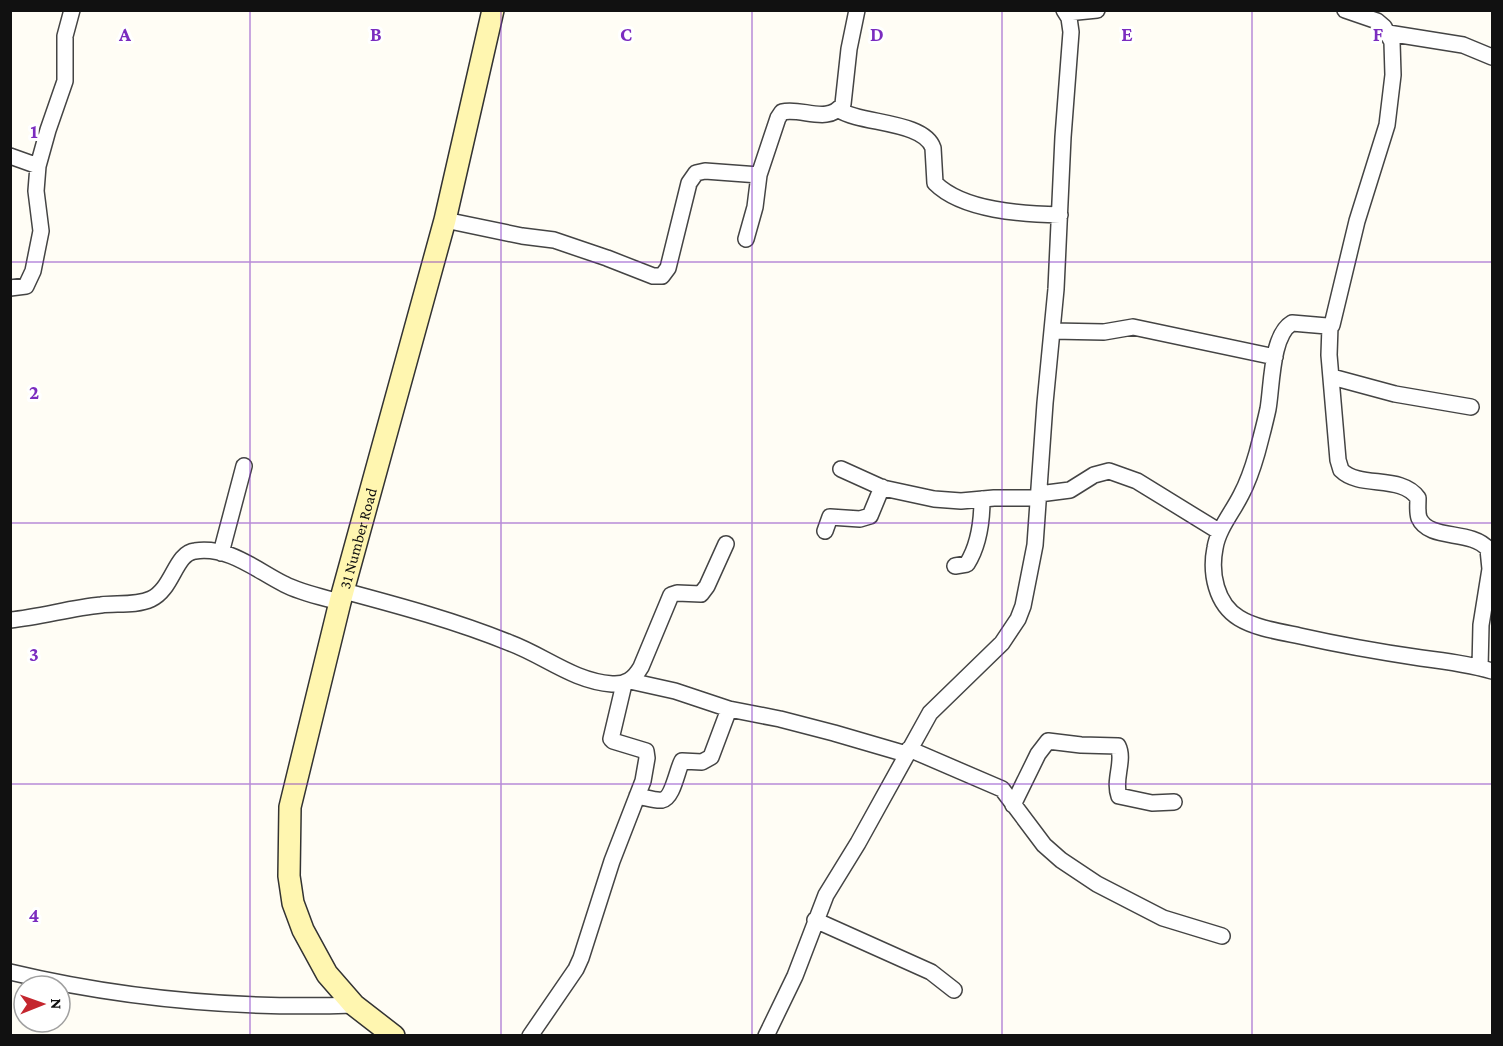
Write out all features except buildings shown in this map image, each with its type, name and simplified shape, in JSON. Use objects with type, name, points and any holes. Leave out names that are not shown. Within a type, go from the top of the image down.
[{"type":"main road","name":"31 Number Road","points":[[394,1035],[354,1005],[327,974],[303,930],[293,903],[289,876],[290,807],[342,596],[445,220],[493,10]]},
{"type":"street","points":[[10,288],[26,285],[33,271],[41,231],[36,191],[38,166],[65,81],[65,36],[72,10]]},
{"type":"street","points":[[746,239],[755,207],[759,176],[782,112],[794,111],[823,115],[839,110],[845,98],[849,49],[857,10]]},
{"type":"street","points":[[766,1035],[795,976],[815,920],[834,878],[858,843],[907,751],[930,713],[1002,643],[1018,619],[1026,596],[1032,565],[1039,496],[1056,289],[1071,32],[1066,12],[1097,10]]},
{"type":"street","points":[[1330,326],[1292,323],[1283,333],[1275,357],[1268,408],[1257,454],[1241,495],[1220,532],[1215,548],[1215,580],[1222,600],[1239,618],[1311,639],[1486,669],[1482,616],[1490,569],[1488,549],[1474,539],[1438,532],[1426,526],[1419,518],[1418,498],[1409,490],[1343,473],[1338,460],[1329,355],[1330,326],[1357,221],[1390,112],[1393,55],[1388,33],[1377,21],[1345,10]]},
{"type":"street","points":[[1388,33],[1463,45],[1492,57]]},
{"type":"street","points":[[839,110],[923,136],[933,148],[935,183],[942,190],[961,199],[1003,211],[1060,215]]},
{"type":"street","points":[[10,156],[38,166]]},
{"type":"street","points":[[445,220],[566,243],[658,277],[666,274],[690,183],[696,173],[705,171],[759,176]]},
{"type":"street","points":[[1052,331],[1104,332],[1132,327],[1275,357]]},
{"type":"street","points":[[1332,377],[1378,390],[1471,407]]},
{"type":"street","points":[[221,553],[244,466]]},
{"type":"street","points":[[841,469],[882,487],[941,500],[1039,496],[1070,490],[1094,474],[1109,471],[1137,481],[1220,532]]},
{"type":"street","points":[[825,531],[830,517],[860,519],[870,516],[882,487]]},
{"type":"street","points":[[955,566],[967,564],[969,560],[980,527],[982,499]]},
{"type":"street","points":[[530,1035],[576,969],[646,769],[646,751],[611,739],[627,682],[641,667],[671,595],[701,594],[726,544]]},
{"type":"street","points":[[10,620],[150,599],[168,585],[182,557],[189,552],[221,553],[251,564],[293,588],[342,596],[479,631],[514,644],[569,674],[609,684],[627,682],[675,691],[729,709],[801,724],[907,751],[996,785],[1002,789],[1044,845],[1061,860],[1097,884],[1163,918],[1222,936]]},
{"type":"street","points":[[638,796],[661,800],[669,797],[682,761],[702,762],[711,757],[729,709]]},
{"type":"street","points":[[1013,805],[1038,754],[1048,741],[1118,746],[1120,753],[1117,789],[1119,796],[1152,802],[1174,802]]},
{"type":"street","points":[[815,920],[931,972],[954,990]]},
{"type":"street","points":[[10,972],[156,998],[282,1006],[354,1005]]}]
